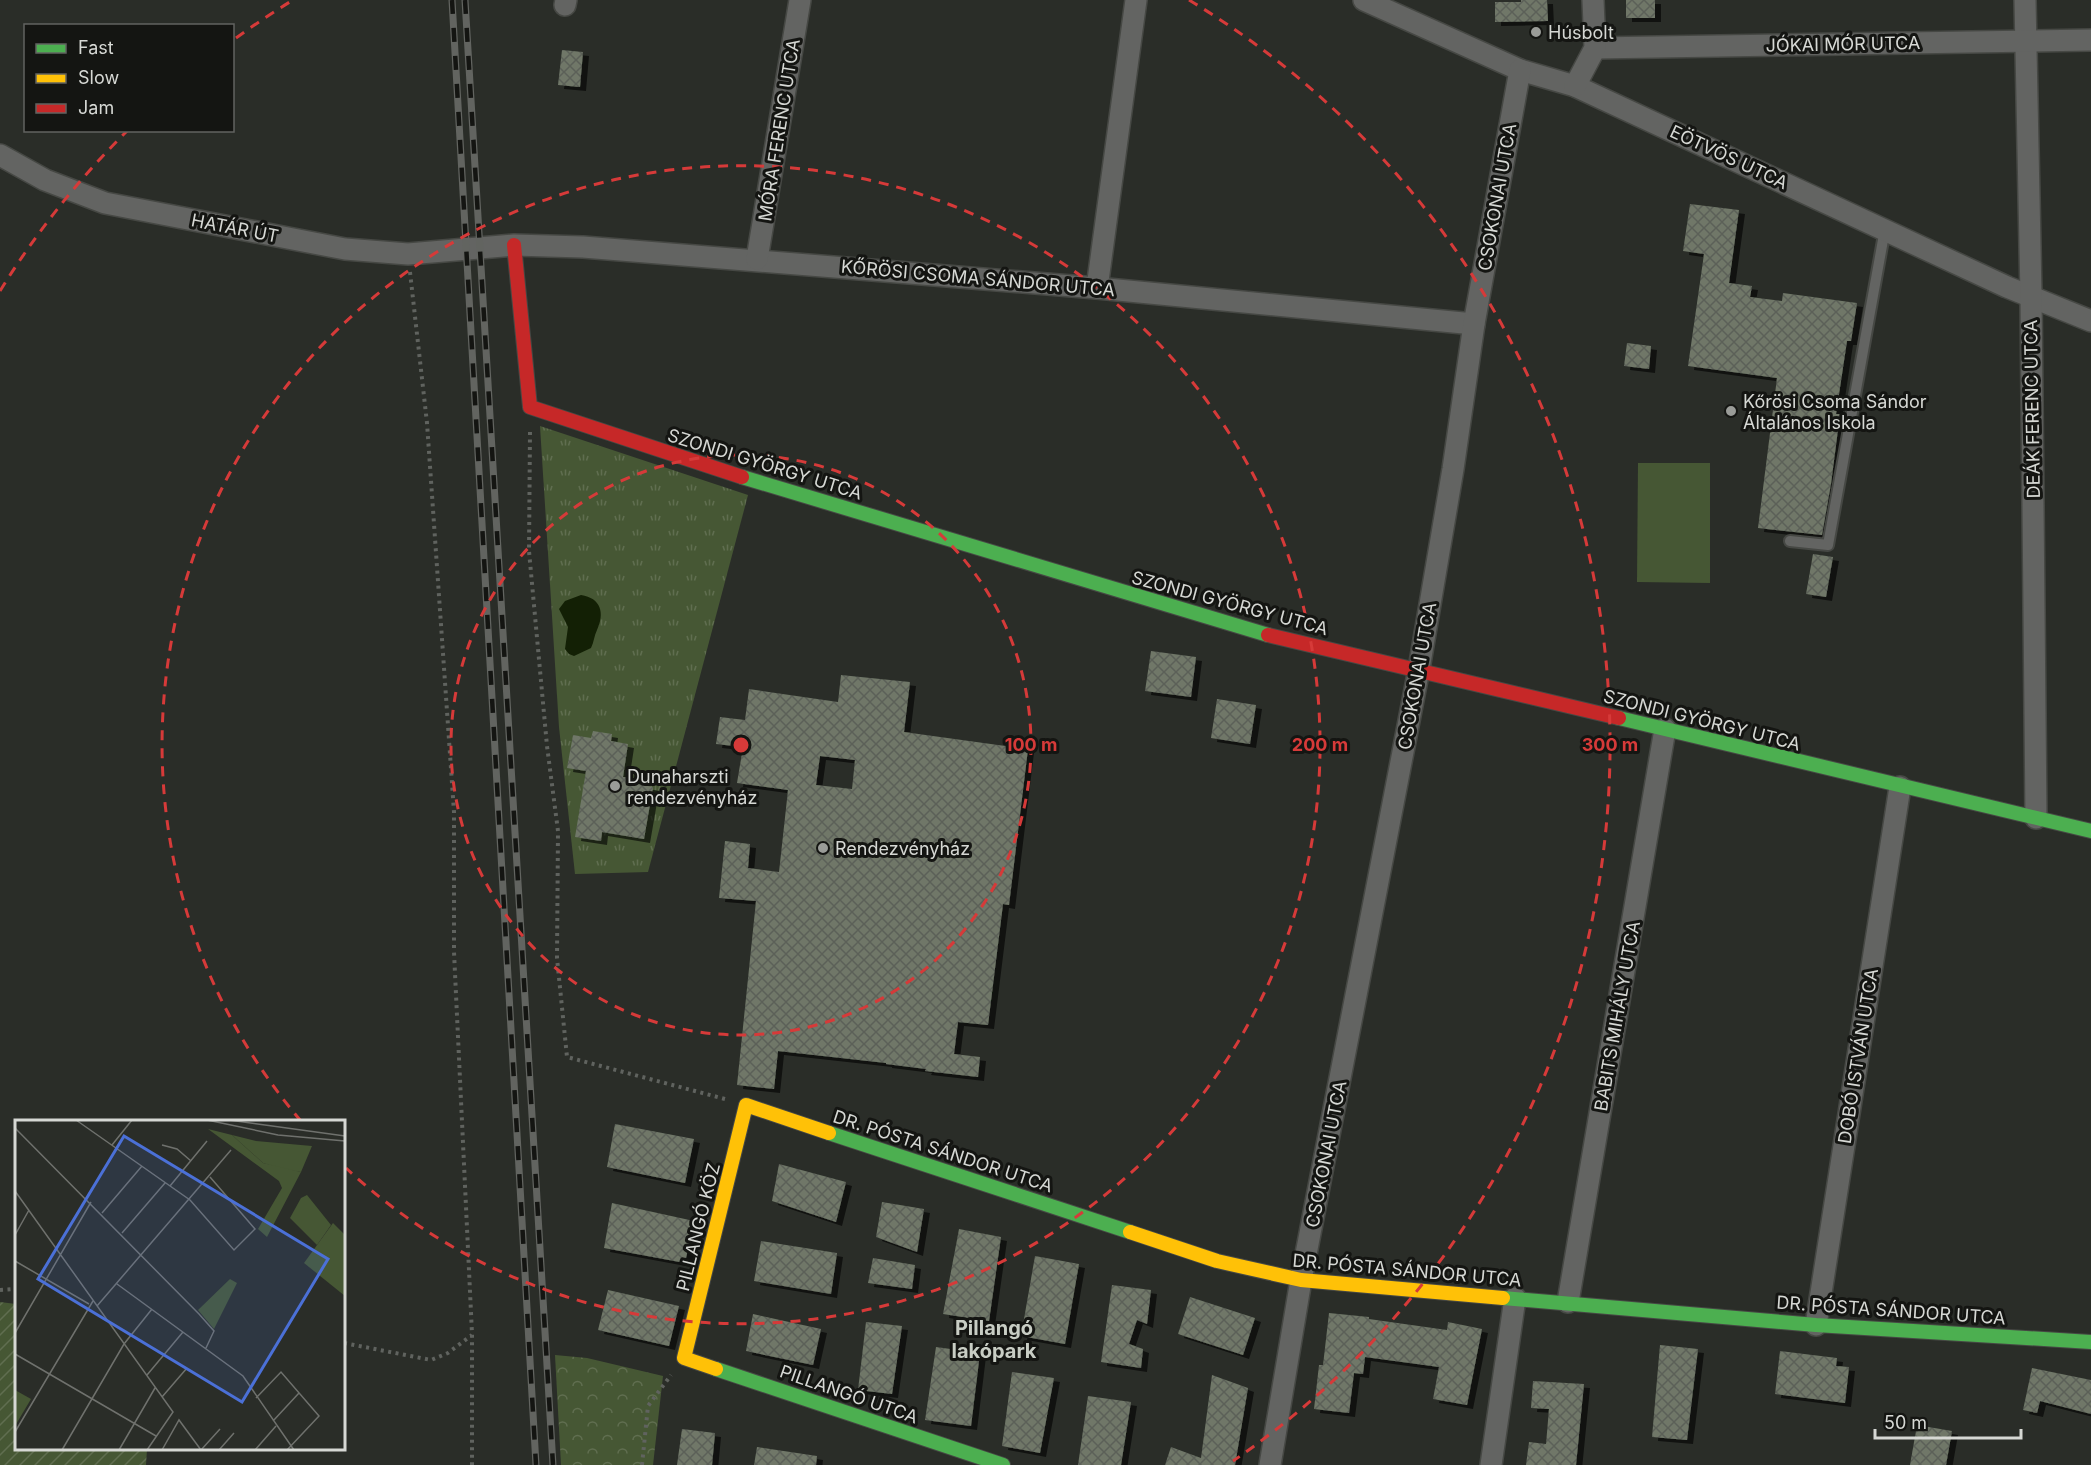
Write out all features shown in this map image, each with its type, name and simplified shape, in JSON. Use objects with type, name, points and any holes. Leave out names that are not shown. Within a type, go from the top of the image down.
[{"type":"street","name":"MÓRA FERENC UTCA","points":[[757,259],[800,0]]},
{"type":"street","points":[[1097,288],[1136,0]]},
{"type":"street","name":"EÖTVÖS UTCA","points":[[1364,0],[1520,70],[1575,86],[2007,287],[2091,321]]},
{"type":"street","points":[[1575,86],[1595,48],[1593,0]]},
{"type":"street","name":"DEÁK FERENC UTCA","points":[[2025,0],[2031,296],[2036,818]]},
{"type":"street","name":"JÓKAI MÓR UTCA","points":[[1595,48],[2091,40]]},
{"type":"street","name":"CSOKONAI UTCA","points":[[1270,1465],[1301,1280],[1419,669],[1453,469],[1474,324],[1520,70]]},
{"type":"street","name":"HATÁR ÚT","points":[[0,155],[45,180],[105,203],[345,249],[408,254],[481,246]]},
{"type":"street","points":[[514,245],[530,407]]},
{"type":"street","name":"KŐRÖSI CSOMA SÁNDOR UTCA","points":[[481,246],[583,247],[757,259],[1097,288],[1474,324]]},
{"type":"street","name":"SZONDI GYÖRGY UTCA","points":[[530,407],[718,470],[1222,622],[1900,787],[2091,831]]},
{"type":"street","name":"BABITS MIHÁLY UTCA","points":[[1568,1302],[1665,729]]},
{"type":"street","name":"DOBÓ ISTVÁN UTCA","points":[[1816,1325],[1900,787]]},
{"type":"street","name":"DR. PÓSTA SÁNDOR UTCA","points":[[746,1105],[1217,1261],[1301,1280],[1816,1325],[2091,1342]]},
{"type":"street","name":"PILLANGÓ KÖZ","points":[[684,1358],[746,1105]]},
{"type":"street","points":[[1491,1465],[1515,1298]]},
{"type":"street","name":"PILLANGÓ UTCA","points":[[684,1358],[1003,1465]]},
{"type":"lane","points":[[1790,541],[1828,546],[1885,229]]},
{"type":"path","points":[[408,254],[427,423],[454,812],[454,952],[472,1334],[472,1465]]},
{"type":"path","points":[[530,407],[529,551],[547,746],[558,831],[557,958],[567,1057],[746,1105]]},
{"type":"path","points":[[0,1290],[15,1289]]},
{"type":"path","points":[[345,1343],[431,1360],[448,1353],[472,1334]]},
{"type":"path","points":[[642,1465],[648,1406],[684,1358]]},
{"type":"green space","points":[[540,426],[748,495],[648,872],[575,874],[559,727]]},
{"type":"green space","points":[[1638,463],[1710,463],[1710,583],[1637,582]]},
{"type":"green space","points":[[0,1302],[15,1304],[15,1450],[147,1450],[146,1465],[0,1465]]},
{"type":"green space","points":[[555,1355],[587,1358],[663,1376],[653,1465],[561,1465]]},
{"type":"shaded area","points":[[581,595],[597,603],[600,607],[601,618],[591,648],[574,656],[565,649],[568,627],[559,609],[565,601]]},
{"type":"building","points":[[1521,0],[1547,0],[1548,21],[1495,22],[1495,2],[1521,2]]},
{"type":"building","points":[[1626,0],[1655,0],[1655,18],[1626,18]]},
{"type":"building","points":[[562,50],[583,52],[580,87],[558,85]]},
{"type":"building","points":[[1690,204],[1739,210],[1729,283],[1752,286],[1750,297],[1782,301],[1783,293],[1857,303],[1851,341],[1847,341],[1836,414],[1840,414],[1831,484],[1822,535],[1758,528],[1777,378],[1688,366],[1704,254],[1683,251]]},
{"type":"building","points":[[1627,343],[1651,346],[1649,369],[1624,366]]},
{"type":"building","points":[[1813,554],[1833,557],[1826,597],[1806,594]]},
{"type":"building","points":[[1151,651],[1196,657],[1191,697],[1145,691]]},
{"type":"building","points":[[841,675],[910,682],[904,732],[1028,749],[1009,905],[1003,904],[988,1025],[958,1022],[954,1054],[980,1057],[978,1077],[925,1071],[926,1069],[886,1063],[778,1051],[774,1089],[737,1085],[756,901],[719,898],[725,841],[750,844],[748,868],[779,872],[788,790],[737,783],[743,747],[716,744],[720,717],[745,720],[749,689],[838,702]],"holes":[[[820,756],[855,760],[852,789],[816,785]]]},
{"type":"building","points":[[1217,699],[1256,705],[1250,744],[1211,738]]},
{"type":"building","name":"Dunaharszti rendezvényház","points":[[593,731],[612,734],[611,741],[628,744],[623,777],[639,779],[638,784],[653,787],[644,839],[602,832],[601,841],[575,837],[586,771],[567,768],[573,735],[591,738]]},
{"type":"building","points":[[615,1124],[694,1139],[685,1183],[607,1167]]},
{"type":"building","points":[[779,1164],[846,1182],[836,1222],[772,1201]]},
{"type":"building","points":[[882,1202],[924,1209],[917,1252],[876,1237]]},
{"type":"building","points":[[612,1203],[694,1221],[685,1263],[604,1248]]},
{"type":"building","points":[[959,1229],[1001,1237],[989,1321],[943,1314]]},
{"type":"building","points":[[761,1241],[837,1253],[831,1294],[754,1281]]},
{"type":"building","points":[[1035,1256],[1079,1264],[1065,1344],[1021,1336]]},
{"type":"building","points":[[873,1258],[915,1265],[912,1289],[868,1283]]},
{"type":"building","points":[[1112,1285],[1151,1290],[1147,1324],[1137,1320],[1129,1344],[1143,1349],[1141,1368],[1101,1362]]},
{"type":"building","points":[[608,1290],[679,1306],[669,1346],[598,1330]]},
{"type":"building","points":[[1190,1297],[1255,1318],[1243,1355],[1178,1334]]},
{"type":"building","points":[[1329,1313],[1447,1330],[1448,1322],[1482,1329],[1467,1405],[1433,1399],[1439,1367],[1365,1357],[1363,1374],[1354,1373],[1349,1413],[1314,1409],[1319,1365],[1323,1365]]},
{"type":"building","points":[[753,1314],[821,1329],[813,1365],[746,1351]]},
{"type":"building","points":[[866,1322],[902,1326],[892,1394],[858,1390]]},
{"type":"building","points":[[1660,1345],[1698,1349],[1687,1440],[1652,1437]]},
{"type":"building","points":[[936,1347],[980,1353],[971,1426],[925,1420]]},
{"type":"building","points":[[1780,1351],[1837,1358],[1836,1366],[1849,1367],[1845,1403],[1775,1394]]},
{"type":"building","points":[[2032,1368],[2091,1380],[2091,1414],[2040,1401],[2037,1413],[2023,1410]]},
{"type":"building","points":[[1012,1372],[1054,1378],[1040,1453],[1002,1446]]},
{"type":"building","points":[[1212,1375],[1248,1388],[1235,1465],[1165,1465],[1171,1447],[1201,1458]]},
{"type":"building","points":[[1533,1381],[1584,1384],[1576,1465],[1526,1465],[1529,1442],[1546,1444],[1549,1409],[1531,1408]]},
{"type":"building","points":[[1088,1396],[1131,1402],[1121,1465],[1078,1465]]},
{"type":"building","points":[[1917,1425],[1952,1431],[1946,1465],[1910,1465]]},
{"type":"building","points":[[682,1429],[715,1433],[712,1465],[677,1465]]},
{"type":"building","points":[[757,1447],[817,1456],[816,1465],[754,1465]]},
{"type":"railway","points":[[452,0],[536,1465]]},
{"type":"railway","points":[[465,0],[553,1465]]},
{"type":"traffic: fast","points":[[742,477],[1268,635]]},
{"type":"traffic: fast","points":[[1619,718],[2091,831]]},
{"type":"traffic: fast","points":[[829,1133],[1130,1232]]},
{"type":"traffic: fast","points":[[1503,1298],[1816,1325],[2091,1342]]},
{"type":"traffic: fast","points":[[716,1369],[1003,1465]]},
{"type":"traffic: slow","points":[[716,1369],[684,1358],[746,1105],[829,1133]]},
{"type":"traffic: slow","points":[[1130,1232],[1217,1261],[1301,1280],[1503,1298]]},
{"type":"traffic: jam","points":[[514,245],[530,407],[742,477]]},
{"type":"traffic: jam","points":[[1268,635],[1619,718]]},
{"type":"place","name":"Húsbolt","points":[[1536,32]]},
{"type":"place","name":"Kőrösi Csoma Sándor Általános Iskola","points":[[1731,411]]},
{"type":"place","name":"Dunaharszti rendezvényház","points":[[615,786]]},
{"type":"place","name":"Rendezvényház","points":[[823,848]]},
{"type":"district","name":"Pillangó lakópark","points":[[994,1340]]}]
